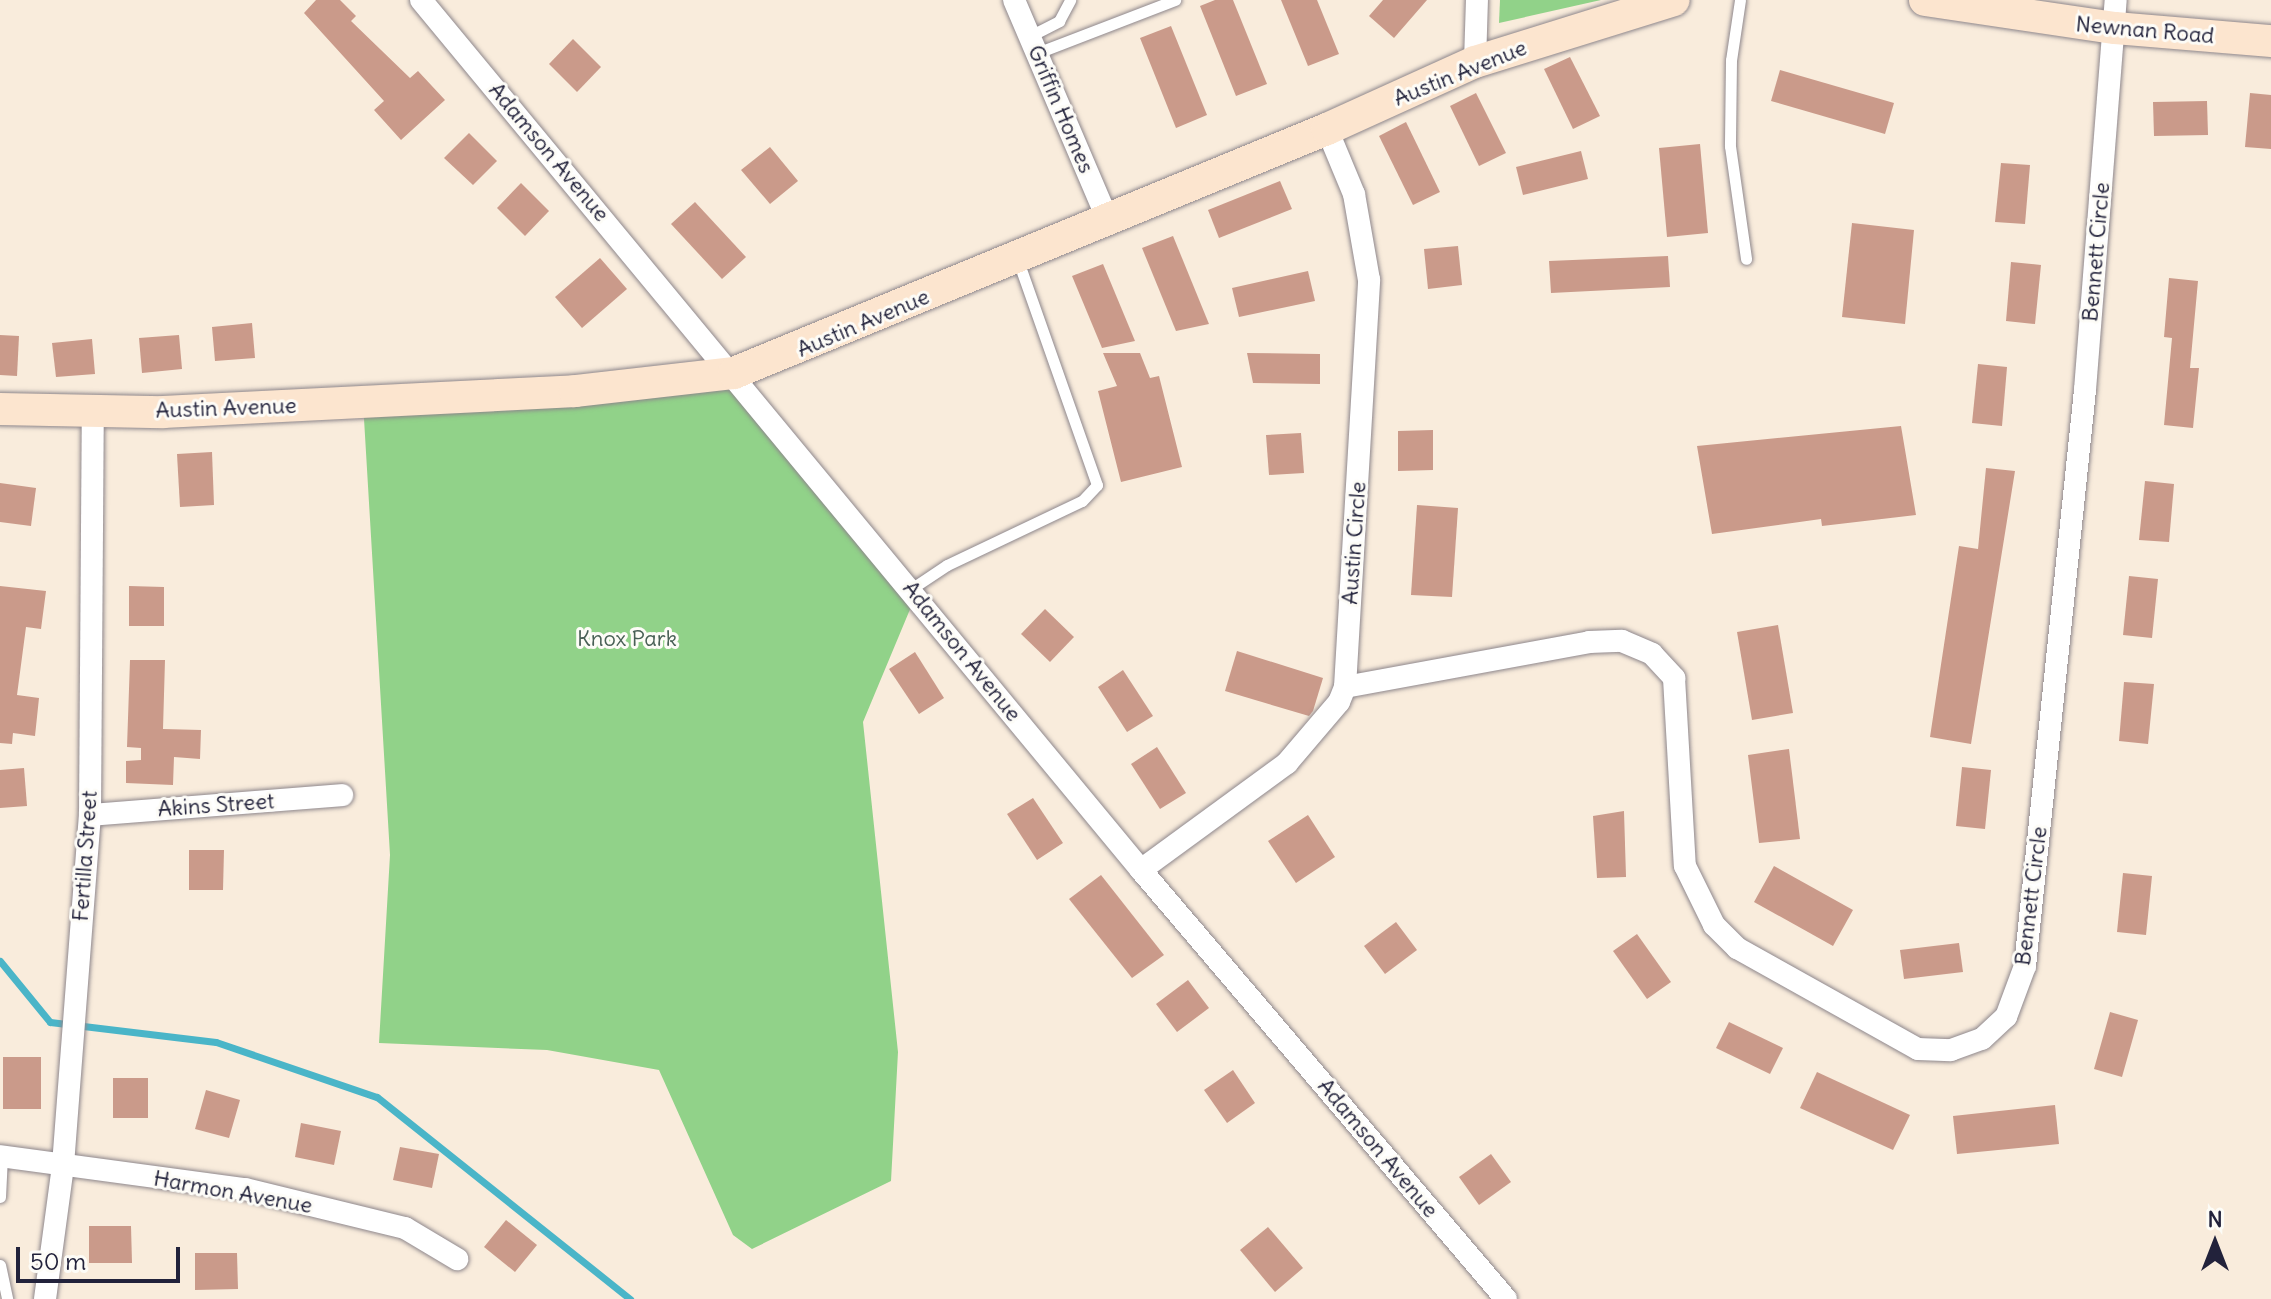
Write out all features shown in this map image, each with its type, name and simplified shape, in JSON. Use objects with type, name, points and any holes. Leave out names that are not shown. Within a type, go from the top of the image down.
[{"type":"street","name":"Adamson Avenue","points":[[421,0],[734,373],[1141,870],[1506,1299]]},
{"type":"street","name":"Griffin Homes","points":[[1014,0],[1107,218]]},
{"type":"street","points":[[1475,62],[1477,0]]},
{"type":"street","name":"Austin Avenue","points":[[0,409],[163,412],[575,391],[734,373],[1327,129],[1475,62],[1674,0]]},
{"type":"street","name":"Newnan Road","points":[[1925,0],[2068,17],[2115,14],[2271,41]]},
{"type":"street","name":"Bennett Circle","points":[[1345,687],[1589,642],[1622,641],[1652,654],[1674,678],[1685,866],[1714,925],[1737,948],[1918,1049],[1951,1050],[1982,1039],[2006,1017],[2025,966],[2085,390],[2115,14]]},
{"type":"street","name":"Austin Circle","points":[[1141,870],[1287,763],[1339,702],[1345,687],[1369,280],[1354,194],[1327,129]]},
{"type":"street","name":"Fertilla Street","points":[[45,1299],[63,1165],[90,815],[93,411]]},
{"type":"street","name":"Akins Street","points":[[90,815],[342,795]]},
{"type":"street","name":"Harmon Avenue","points":[[1,1156],[245,1189],[405,1228],[457,1259]]},
{"type":"lane","points":[[1033,44],[1059,21],[1070,0]]},
{"type":"lane","points":[[1033,44],[1175,0]]},
{"type":"lane","points":[[1740,0],[1731,60],[1730,146],[1746,259]]},
{"type":"lane","points":[[911,589],[947,565],[1082,501],[1097,485],[1017,257]]},
{"type":"lane","points":[[0,1197],[1,1156]]},
{"type":"lane","points":[[0,1265],[7,1299]]},
{"type":"green space","points":[[1500,0],[1601,0],[1499,23]]},
{"type":"green space","name":"Knox Park","points":[[734,373],[916,595],[863,722],[898,1052],[891,1181],[752,1249],[733,1235],[659,1070],[547,1050],[379,1043],[390,855],[363,402]]},
{"type":"building","points":[[316,0],[340,0],[356,16],[351,21],[410,78],[418,71],[445,100],[401,140],[374,110],[384,101],[304,13]]},
{"type":"building","points":[[1215,0],[1233,0],[1267,84],[1236,96],[1200,6]]},
{"type":"building","points":[[1281,0],[1317,0],[1339,54],[1308,66]]},
{"type":"building","points":[[1383,0],[1427,0],[1394,38],[1369,16]]},
{"type":"building","points":[[1171,26],[1207,115],[1176,128],[1140,38]]},
{"type":"building","points":[[573,39],[601,67],[577,92],[549,64]]},
{"type":"building","points":[[1570,57],[1600,116],[1573,129],[1544,69]]},
{"type":"building","points":[[1780,70],[1894,103],[1885,134],[1771,101]]},
{"type":"building","points":[[1476,93],[1506,153],[1479,166],[1450,106]]},
{"type":"building","points":[[2250,93],[2271,95],[2271,149],[2245,147]]},
{"type":"building","points":[[2207,101],[2208,135],[2154,136],[2153,102]]},
{"type":"building","points":[[1406,122],[1440,192],[1413,205],[1379,136]]},
{"type":"building","points":[[469,133],[497,161],[473,185],[444,158]]},
{"type":"building","points":[[1700,144],[1708,233],[1667,237],[1659,148]]},
{"type":"building","points":[[770,147],[798,181],[770,204],[741,170]]},
{"type":"building","points":[[1581,151],[1588,179],[1523,195],[1516,167]]},
{"type":"building","points":[[2001,163],[2030,165],[2025,224],[1995,222]]},
{"type":"building","points":[[1280,181],[1292,209],[1219,238],[1208,210]]},
{"type":"building","points":[[521,183],[549,211],[525,236],[497,208]]},
{"type":"building","points":[[695,202],[746,257],[722,279],[671,224]]},
{"type":"building","points":[[1852,223],[1914,230],[1905,324],[1842,317]]},
{"type":"building","points":[[1173,236],[1209,324],[1176,331],[1142,248]]},
{"type":"building","points":[[1458,246],[1462,285],[1428,289],[1424,249]]},
{"type":"building","points":[[1668,256],[1670,287],[1551,293],[1549,261]]},
{"type":"building","points":[[600,258],[627,289],[582,328],[555,297]]},
{"type":"building","points":[[2011,262],[2041,265],[2035,324],[2006,321]]},
{"type":"building","points":[[1103,264],[1135,341],[1102,348],[1072,276]]},
{"type":"building","points":[[1308,271],[1315,301],[1239,317],[1232,288]]},
{"type":"building","points":[[2169,278],[2198,281],[2190,368],[2199,368],[2193,428],[2164,425],[2172,338],[2164,337]]},
{"type":"building","points":[[252,323],[255,358],[215,361],[212,327]]},
{"type":"building","points":[[0,335],[19,336],[17,376],[0,375]]},
{"type":"building","points":[[179,335],[182,369],[142,373],[139,338]]},
{"type":"building","points":[[92,339],[95,374],[56,377],[52,343]]},
{"type":"building","points":[[1103,353],[1140,353],[1150,378],[1159,376],[1182,467],[1121,482],[1098,391],[1117,386]]},
{"type":"building","points":[[1247,353],[1320,354],[1320,384],[1253,383]]},
{"type":"building","points":[[1978,364],[2007,367],[2002,426],[1972,423]]},
{"type":"building","points":[[1901,426],[1916,515],[1822,526],[1821,519],[1712,534],[1697,446]]},
{"type":"building","points":[[1433,430],[1433,470],[1398,471],[1398,431]]},
{"type":"building","points":[[1301,433],[1304,473],[1269,475],[1266,435]]},
{"type":"building","points":[[212,452],[214,505],[180,507],[177,454]]},
{"type":"building","points":[[1986,468],[2015,471],[1971,744],[1930,737],[1959,546],[1978,549]]},
{"type":"building","points":[[2145,481],[2174,484],[2169,542],[2139,540]]},
{"type":"building","points":[[0,483],[36,488],[31,526],[0,522]]},
{"type":"building","points":[[1417,505],[1458,508],[1452,597],[1411,595]]},
{"type":"building","points":[[2129,576],[2158,579],[2152,638],[2123,635]]},
{"type":"building","points":[[0,586],[46,591],[41,629],[26,627],[17,695],[39,698],[35,736],[13,733],[12,744],[0,743]]},
{"type":"building","points":[[129,586],[164,587],[164,626],[129,626]]},
{"type":"building","points":[[1045,609],[1074,637],[1050,662],[1021,634]]},
{"type":"building","points":[[1778,625],[1793,713],[1752,720],[1737,632]]},
{"type":"building","points":[[1237,651],[1323,678],[1309,716],[1225,691]]},
{"type":"building","points":[[915,652],[944,698],[919,714],[889,669]]},
{"type":"building","points":[[130,660],[165,660],[163,729],[201,730],[200,759],[174,757],[173,785],[126,783],[126,761],[141,760],[141,748],[127,747]]},
{"type":"building","points":[[1123,670],[1153,716],[1127,732],[1098,687]]},
{"type":"building","points":[[2124,682],[2154,684],[2148,744],[2119,741]]},
{"type":"building","points":[[1157,747],[1186,793],[1160,809],[1131,764]]},
{"type":"building","points":[[1789,749],[1800,839],[1759,843],[1748,755]]},
{"type":"building","points":[[1962,767],[1991,770],[1985,829],[1956,826]]},
{"type":"building","points":[[24,768],[27,806],[0,808],[0,770]]},
{"type":"building","points":[[1033,798],[1063,843],[1037,860],[1007,814]]},
{"type":"building","points":[[1624,811],[1626,877],[1597,878],[1593,816]]},
{"type":"building","points":[[1308,815],[1335,857],[1296,883],[1268,841]]},
{"type":"building","points":[[189,850],[224,850],[223,890],[189,890]]},
{"type":"building","points":[[1774,866],[1853,910],[1833,946],[1754,902]]},
{"type":"building","points":[[2123,873],[2152,876],[2146,935],[2117,932]]},
{"type":"building","points":[[1101,875],[1164,955],[1132,978],[1069,899]]},
{"type":"building","points":[[1396,922],[1417,950],[1385,974],[1364,946]]},
{"type":"building","points":[[1637,934],[1671,982],[1647,999],[1613,951]]},
{"type":"building","points":[[1959,943],[1963,972],[1904,979],[1900,950]]},
{"type":"building","points":[[1188,980],[1209,1008],[1177,1032],[1156,1004]]},
{"type":"building","points":[[2110,1012],[2138,1020],[2122,1077],[2094,1069]]},
{"type":"building","points":[[1729,1022],[1783,1048],[1770,1074],[1716,1048]]},
{"type":"building","points":[[3,1057],[41,1057],[41,1109],[3,1109]]},
{"type":"building","points":[[1233,1070],[1255,1103],[1227,1123],[1204,1090]]},
{"type":"building","points":[[1817,1072],[1910,1115],[1893,1150],[1800,1108]]},
{"type":"building","points":[[113,1078],[148,1078],[148,1118],[113,1118]]},
{"type":"building","points":[[206,1090],[240,1100],[229,1138],[195,1129]]},
{"type":"building","points":[[2055,1105],[2059,1144],[1957,1154],[1953,1116]]},
{"type":"building","points":[[301,1123],[341,1131],[334,1165],[295,1157]]},
{"type":"building","points":[[400,1147],[439,1154],[432,1188],[393,1180]]},
{"type":"building","points":[[1491,1154],[1511,1182],[1479,1205],[1459,1177]]},
{"type":"building","points":[[506,1220],[537,1245],[515,1272],[484,1247]]},
{"type":"building","points":[[89,1226],[131,1226],[132,1263],[89,1263]]},
{"type":"building","points":[[1268,1227],[1303,1268],[1275,1292],[1240,1250]]},
{"type":"building","points":[[195,1253],[237,1253],[238,1289],[195,1290]]},
{"type":"waterway","points":[[0,961],[50,1022],[216,1042],[377,1097],[630,1299]]}]
